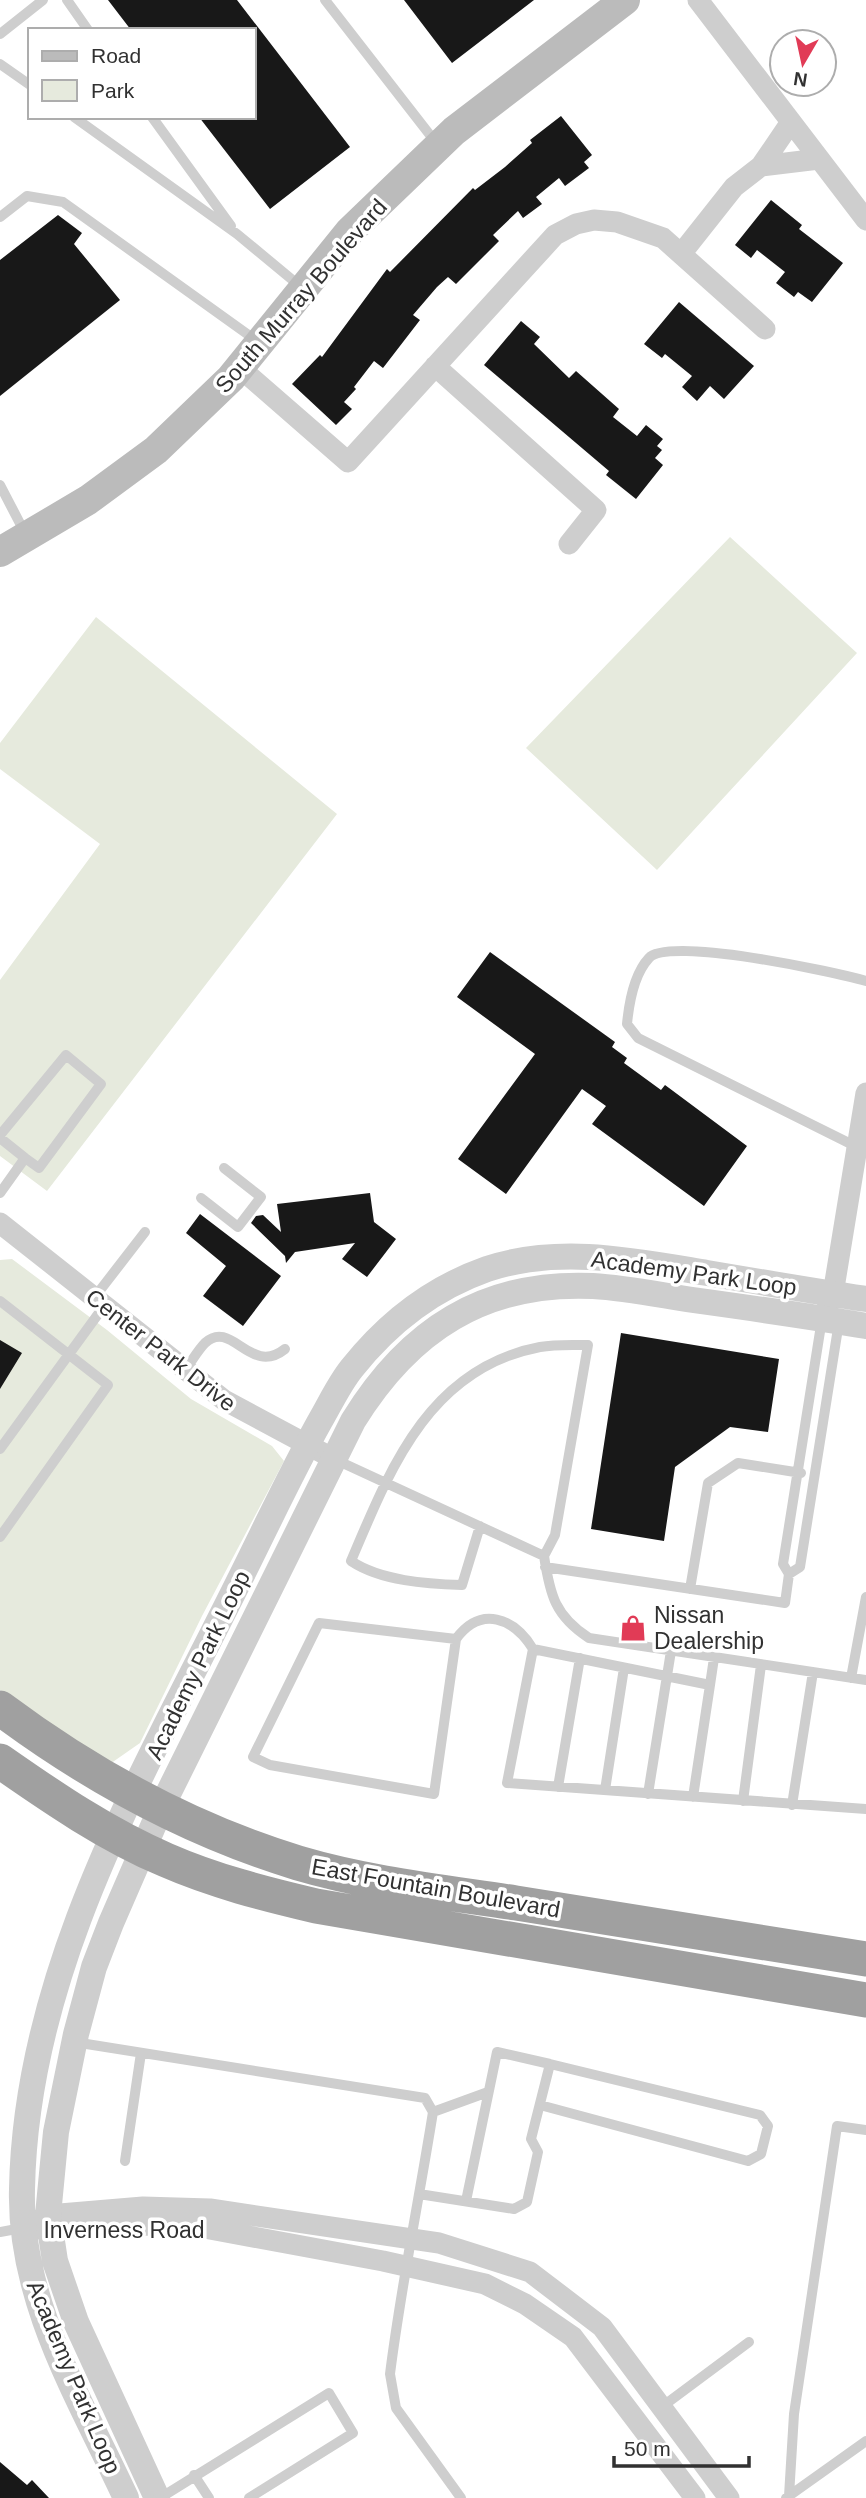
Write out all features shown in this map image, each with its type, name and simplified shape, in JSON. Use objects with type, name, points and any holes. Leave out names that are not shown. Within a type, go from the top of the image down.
[{"type":"highway","name":"East Fountain Boulevard","points":[[0,1708],[71,1759],[147,1801],[235,1841],[337,1873],[866,1959]]},
{"type":"highway","name":"East Fountain Boulevard","points":[[0,1761],[49,1795],[129,1841],[231,1884],[316,1906],[866,2000]]},
{"type":"main road","name":"South Murray Boulevard","points":[[0,552],[88,500],[148,457],[200,410],[239,367],[350,231],[439,146],[625,0]]},
{"type":"street","points":[[698,0],[866,220]]},
{"type":"street","points":[[681,254],[734,187],[761,166],[791,122]]},
{"type":"street","points":[[761,166],[819,159]]},
{"type":"street","points":[[239,367],[348,462],[555,235],[576,224],[594,220],[617,222],[663,238],[765,329]]},
{"type":"street","points":[[435,366],[596,510],[569,544]]},
{"type":"street","points":[[830,1320],[866,1093]]},
{"type":"street","name":"Center Park Drive","points":[[0,1223],[243,1413],[334,1458]]},
{"type":"street","name":"Academy Park Loop","points":[[126,2498],[37,2302],[27,2267],[11,2230],[22,2185],[29,2117],[47,2014],[73,1930],[129,1841],[306,1446],[347,1373],[373,1342],[404,1313],[488,1269],[543,1257],[615,1258],[866,1299]]},
{"type":"street","name":"Academy Park Loop","points":[[147,1801],[375,1385],[400,1356],[452,1318],[500,1296],[558,1286],[594,1286],[866,1326]]},
{"type":"street","name":"Academy Park Loop","points":[[129,1841],[74,2042],[51,2165],[49,2223],[55,2262],[67,2301],[158,2498]]},
{"type":"street","name":"Inverness Road","points":[[11,2230],[143,2207],[210,2209],[439,2244],[530,2272],[602,2327],[729,2498]]},
{"type":"street","name":"Inverness Road","points":[[49,2223],[86,2227],[199,2227],[404,2265],[485,2284],[525,2304],[573,2337],[695,2498]]},
{"type":"lane","points":[[0,34],[43,0]]},
{"type":"lane","points":[[67,0],[87,28]]},
{"type":"lane","points":[[325,0],[439,146]]},
{"type":"lane","points":[[0,64],[28,84]]},
{"type":"lane","points":[[77,119],[237,234],[303,289]]},
{"type":"lane","points":[[153,119],[237,234]]},
{"type":"lane","points":[[0,217],[27,196],[64,202],[259,343]]},
{"type":"lane","points":[[0,485],[27,538]]},
{"type":"lane","points":[[857,1147],[638,1038],[627,1024],[629,999],[649,957],[660,951],[694,949],[866,981]]},
{"type":"lane","points":[[66,1055],[101,1084],[39,1168],[0,1137],[66,1055]]},
{"type":"lane","points":[[0,1193],[25,1158]]},
{"type":"lane","points":[[201,1198],[238,1227],[261,1197],[224,1168]]},
{"type":"lane","points":[[0,1449],[69,1354],[145,1232]]},
{"type":"lane","points":[[0,1301],[108,1385],[0,1537]]},
{"type":"lane","points":[[334,1458],[480,1526],[545,1561],[691,1589],[785,1603],[789,1574],[783,1564],[797,1472],[830,1320]]},
{"type":"lane","points":[[789,1574],[800,1567],[814,1475],[830,1320]]},
{"type":"lane","points":[[186,1370],[205,1343],[216,1337],[229,1339],[263,1359],[275,1357],[285,1349]]},
{"type":"lane","points":[[480,1526],[462,1585],[439,1585],[366,1571],[351,1561],[385,1482],[406,1443],[425,1418],[456,1386],[488,1364],[542,1347],[589,1345],[555,1535],[545,1561],[551,1592],[566,1623],[589,1638],[866,1680]]},
{"type":"lane","points":[[691,1589],[708,1483],[738,1463],[814,1475]]},
{"type":"lane","points":[[851,1678],[866,1597]]},
{"type":"lane","points":[[456,1639],[319,1623],[253,1757],[270,1765],[434,1794],[456,1639],[464,1628],[475,1623],[495,1620],[517,1626],[533,1649],[710,1685]]},
{"type":"lane","points":[[533,1649],[507,1783],[866,1810]]},
{"type":"lane","points":[[648,1794],[671,1651]]},
{"type":"lane","points":[[558,1787],[580,1658]]},
{"type":"lane","points":[[693,1797],[714,1658]]},
{"type":"lane","points":[[743,1801],[761,1665]]},
{"type":"lane","points":[[605,1790],[624,1668]]},
{"type":"lane","points":[[792,1805],[813,1672]]},
{"type":"lane","points":[[74,2042],[425,2098],[433,2112],[412,2239],[404,2265],[390,2374],[391,2391],[396,2408],[461,2498]]},
{"type":"lane","points":[[466,2201],[497,2052],[760,2115],[768,2126],[761,2154],[748,2161],[540,2105]]},
{"type":"lane","points":[[125,2161],[141,2053]]},
{"type":"lane","points":[[419,2194],[514,2209],[527,2202],[538,2152],[531,2139],[550,2064]]},
{"type":"lane","points":[[433,2112],[488,2092]]},
{"type":"lane","points":[[788,2497],[793,2414],[837,2126],[866,2130]]},
{"type":"lane","points":[[663,2406],[749,2342]]},
{"type":"lane","points":[[158,2498],[329,2393],[354,2433],[249,2498]]},
{"type":"lane","points":[[788,2497],[866,2441]]},
{"type":"lane","points":[[194,2475],[209,2498]]},
{"type":"green space","points":[[730,537],[857,653],[657,870],[526,748]]},
{"type":"green space","points":[[96,617],[337,814],[47,1191],[0,1156],[0,980],[100,844],[0,769],[0,743]]},
{"type":"green space","points":[[12,1259],[107,1330],[191,1399],[272,1446],[284,1461],[202,1616],[140,1743],[107,1766],[82,1752],[0,1690],[0,1260]]},
{"type":"building","points":[[108,0],[237,0],[350,147],[270,209],[201,119],[256,119],[256,28],[129,28]]},
{"type":"building","points":[[404,0],[534,0],[452,63]]},
{"type":"building","points":[[561,116],[592,155],[584,162],[589,168],[565,186],[559,178],[536,197],[542,204],[523,218],[518,211],[493,235],[499,241],[456,284],[448,277],[437,287],[413,315],[420,320],[383,368],[374,361],[354,387],[356,389],[344,402],[352,409],[336,425],[292,384],[320,355],[322,357],[387,269],[390,272],[473,188],[475,190],[505,167],[532,143],[530,140]]},
{"type":"building","points":[[771,200],[802,225],[799,229],[843,263],[812,302],[798,292],[794,297],[776,283],[785,272],[757,250],[751,258],[735,245]]},
{"type":"building","points":[[58,215],[82,233],[74,244],[120,300],[0,396],[0,260]]},
{"type":"building","points":[[679,302],[754,366],[724,399],[710,386],[697,401],[682,387],[692,376],[665,354],[662,358],[644,344]]},
{"type":"building","points":[[521,321],[540,337],[534,344],[569,378],[576,371],[619,409],[613,417],[637,436],[646,425],[663,439],[657,446],[662,450],[655,458],[663,465],[636,499],[606,475],[609,471],[484,365]]},
{"type":"building","points":[[490,952],[615,1042],[612,1047],[627,1058],[624,1063],[661,1090],[665,1085],[747,1146],[704,1206],[592,1124],[606,1106],[582,1089],[506,1194],[458,1159],[535,1054],[457,997]]},
{"type":"building","points":[[370,1193],[374,1222],[396,1239],[367,1277],[342,1259],[355,1243],[295,1252],[286,1263],[285,1256],[251,1223],[256,1216],[263,1215],[281,1232],[277,1204]]},
{"type":"building","points":[[200,1214],[281,1276],[243,1326],[203,1296],[226,1266],[186,1233]]},
{"type":"building","points":[[621,1333],[779,1359],[768,1432],[730,1427],[675,1467],[664,1541],[591,1529]]},
{"type":"building","points":[[0,1340],[22,1353],[0,1389]]},
{"type":"building","points":[[0,2462],[27,2485],[32,2480],[49,2498],[0,2498]]},
{"type":"place","name":"Nissan Dealership","points":[[633,1628]]}]
